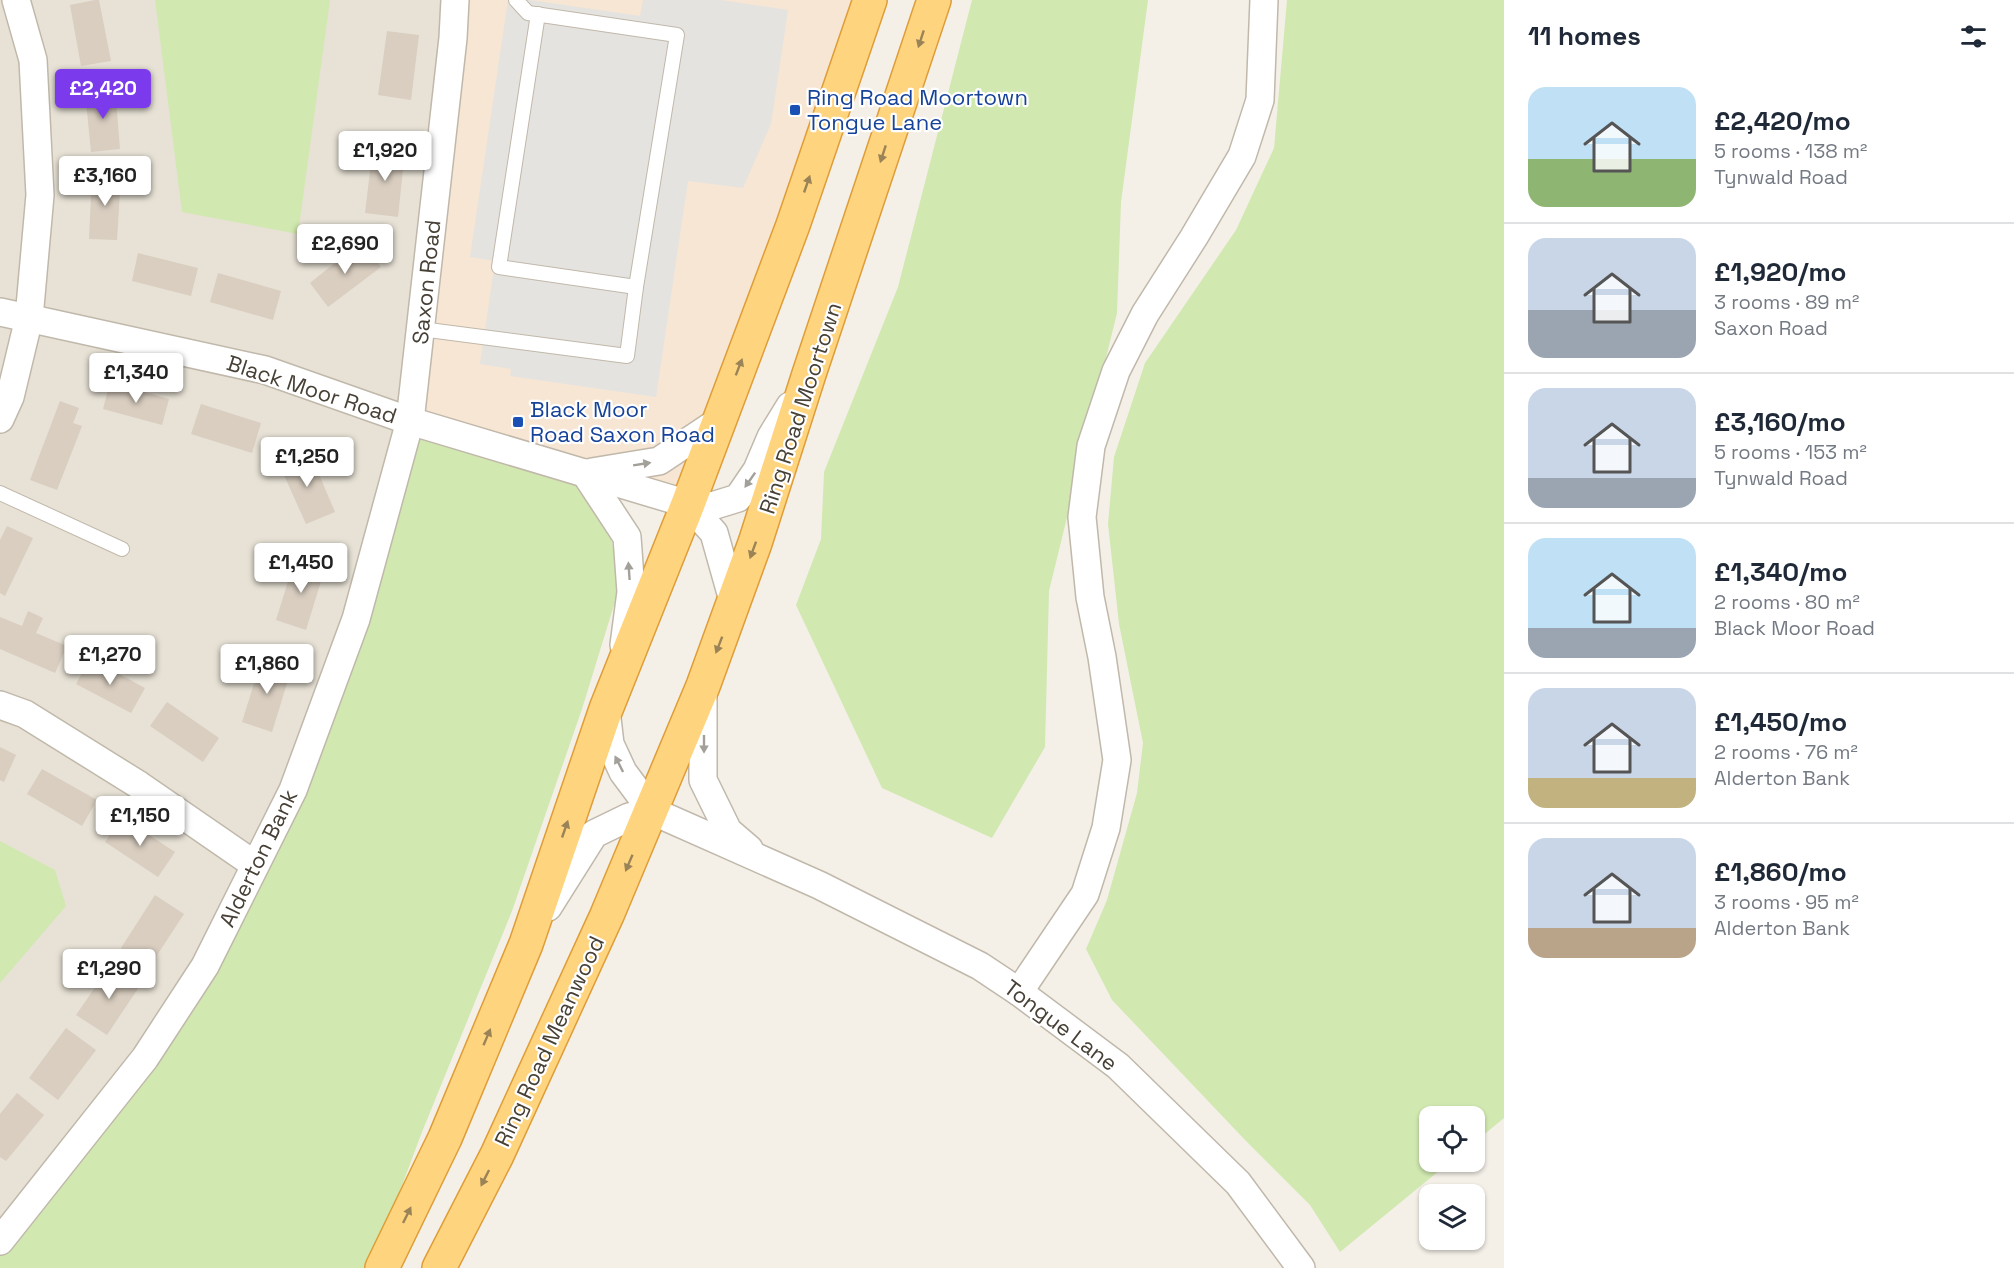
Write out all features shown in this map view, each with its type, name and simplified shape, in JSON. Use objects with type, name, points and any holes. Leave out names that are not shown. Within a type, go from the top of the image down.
[{"type":"highway","points":[[382,1268],[445,1138],[526,944],[606,709],[688,504],[793,225],[870,0]]},
{"type":"highway","name":"Ring Road Moortown","points":[[652,811],[703,686],[758,537],[809,374],[934,0]]},
{"type":"highway","name":"Ring Road Meanwood","points":[[439,1268],[497,1155],[652,811]]},
{"type":"street","points":[[0,419],[10,397],[29,318],[40,195],[33,60],[16,0]]},
{"type":"street","name":"Saxon Road","points":[[410,421],[453,38],[455,0]]},
{"type":"street","points":[[1019,992],[1085,894],[1106,828],[1117,760],[1102,657],[1090,597],[1082,517],[1091,447],[1116,371],[1145,314],[1242,156],[1260,100],[1264,0]]},
{"type":"street","name":"Black Moor Road","points":[[0,312],[265,370],[410,421],[688,504],[712,506],[738,498],[757,470],[771,437],[809,374]]},
{"type":"street","name":"Alderton Bank","points":[[0,1241],[145,1058],[205,966],[293,790],[356,619],[410,421]]},
{"type":"street","name":"Black Moor Road","points":[[585,473],[659,461],[719,421]]},
{"type":"street","points":[[585,473],[627,537],[631,592],[620,671]]},
{"type":"street","points":[[688,504],[714,533],[734,604]]},
{"type":"street","name":"Tongue Lane","points":[[703,686],[703,780],[728,831],[762,861]]},
{"type":"street","points":[[0,705],[25,714],[139,785],[255,865]]},
{"type":"street","points":[[526,944],[594,834],[629,817],[652,811],[623,772],[610,744],[606,709]]},
{"type":"street","name":"Tongue Lane","points":[[652,811],[819,885],[980,966],[1019,992],[1118,1066],[1230,1175],[1301,1268]]},
{"type":"lane","points":[[421,329],[627,356],[677,35],[528,13],[516,0]]},
{"type":"lane","points":[[538,14],[499,267],[636,287]]},
{"type":"lane","points":[[0,493],[122,549]]},
{"type":"shaded area","points":[[0,0],[455,0],[421,329],[356,619],[205,966],[0,1241]]},
{"type":"shaded area","points":[[455,0],[870,0],[688,504],[410,421]]},
{"type":"shaded area","points":[[508,0],[530,0],[640,16],[643,0],[721,0],[788,10],[771,124],[743,188],[688,181],[656,397],[510,376],[511,369],[480,364],[495,261],[470,257]]},
{"type":"green space","points":[[155,0],[330,0],[298,234],[182,212]]},
{"type":"green space","points":[[972,0],[1148,0],[1121,202],[1117,313],[1049,591],[1045,747],[992,838],[882,788],[796,605],[821,539],[824,472],[898,287]]},
{"type":"green space","points":[[1287,0],[1504,0],[1504,1118],[1485,1134],[1485,1106],[1419,1106],[1419,1172],[1438,1172],[1423,1184],[1419,1184],[1419,1187],[1340,1252],[1310,1205],[1112,1000],[1086,949],[1107,900],[1137,793],[1143,743],[1119,624],[1108,524],[1114,457],[1145,363],[1236,230],[1274,148]]},
{"type":"green space","points":[[410,421],[585,473],[610,533],[616,563],[618,592],[582,709],[512,911],[422,1132],[371,1268],[0,1268],[0,1241],[145,1058],[293,790]]},
{"type":"green space","points":[[0,841],[55,870],[66,906],[0,983]]},
{"type":"building","points":[[99,0],[111,61],[81,66],[70,5]]},
{"type":"building","points":[[387,31],[419,35],[411,100],[378,95]]},
{"type":"building","points":[[115,88],[120,149],[91,152],[85,91]]},
{"type":"building","points":[[373,146],[405,150],[398,217],[365,213]]},
{"type":"building","points":[[92,174],[121,175],[117,240],[89,239]]},
{"type":"building","points":[[361,242],[381,267],[328,307],[310,283]]},
{"type":"building","points":[[138,253],[198,268],[191,296],[132,281]]},
{"type":"building","points":[[218,273],[281,291],[273,320],[210,302]]},
{"type":"building","points":[[110,382],[169,399],[162,425],[103,409]]},
{"type":"building","points":[[60,401],[79,408],[73,423],[82,426],[57,490],[30,480]]},
{"type":"building","points":[[201,404],[261,423],[252,453],[191,434]]},
{"type":"building","points":[[309,451],[335,512],[306,524],[279,464]]},
{"type":"building","points":[[7,526],[33,538],[5,596],[0,593],[0,540]]},
{"type":"building","points":[[295,559],[325,568],[306,630],[276,620]]},
{"type":"building","points":[[28,611],[43,618],[36,633],[67,646],[55,673],[0,649],[0,617],[22,626]]},
{"type":"building","points":[[90,658],[145,688],[131,713],[76,684]]},
{"type":"building","points":[[262,658],[292,667],[272,732],[242,722]]},
{"type":"building","points":[[167,702],[219,738],[203,762],[150,726]]},
{"type":"building","points":[[0,747],[16,755],[4,782],[0,780]]},
{"type":"building","points":[[42,769],[97,800],[82,826],[27,794]]},
{"type":"building","points":[[122,817],[175,852],[158,877],[105,842]]},
{"type":"building","points":[[155,895],[184,914],[150,966],[121,948]]},
{"type":"building","points":[[111,964],[141,984],[107,1035],[76,1015]]},
{"type":"building","points":[[66,1028],[96,1050],[58,1100],[29,1078]]},
{"type":"building","points":[[17,1093],[44,1115],[6,1161],[0,1157],[0,1114]]},
{"type":"place","name":"Ring Road Moortown Tongue Lane","points":[[795,110]]},
{"type":"place","name":"Black Moor Road Saxon Road","points":[[518,422]]}]
